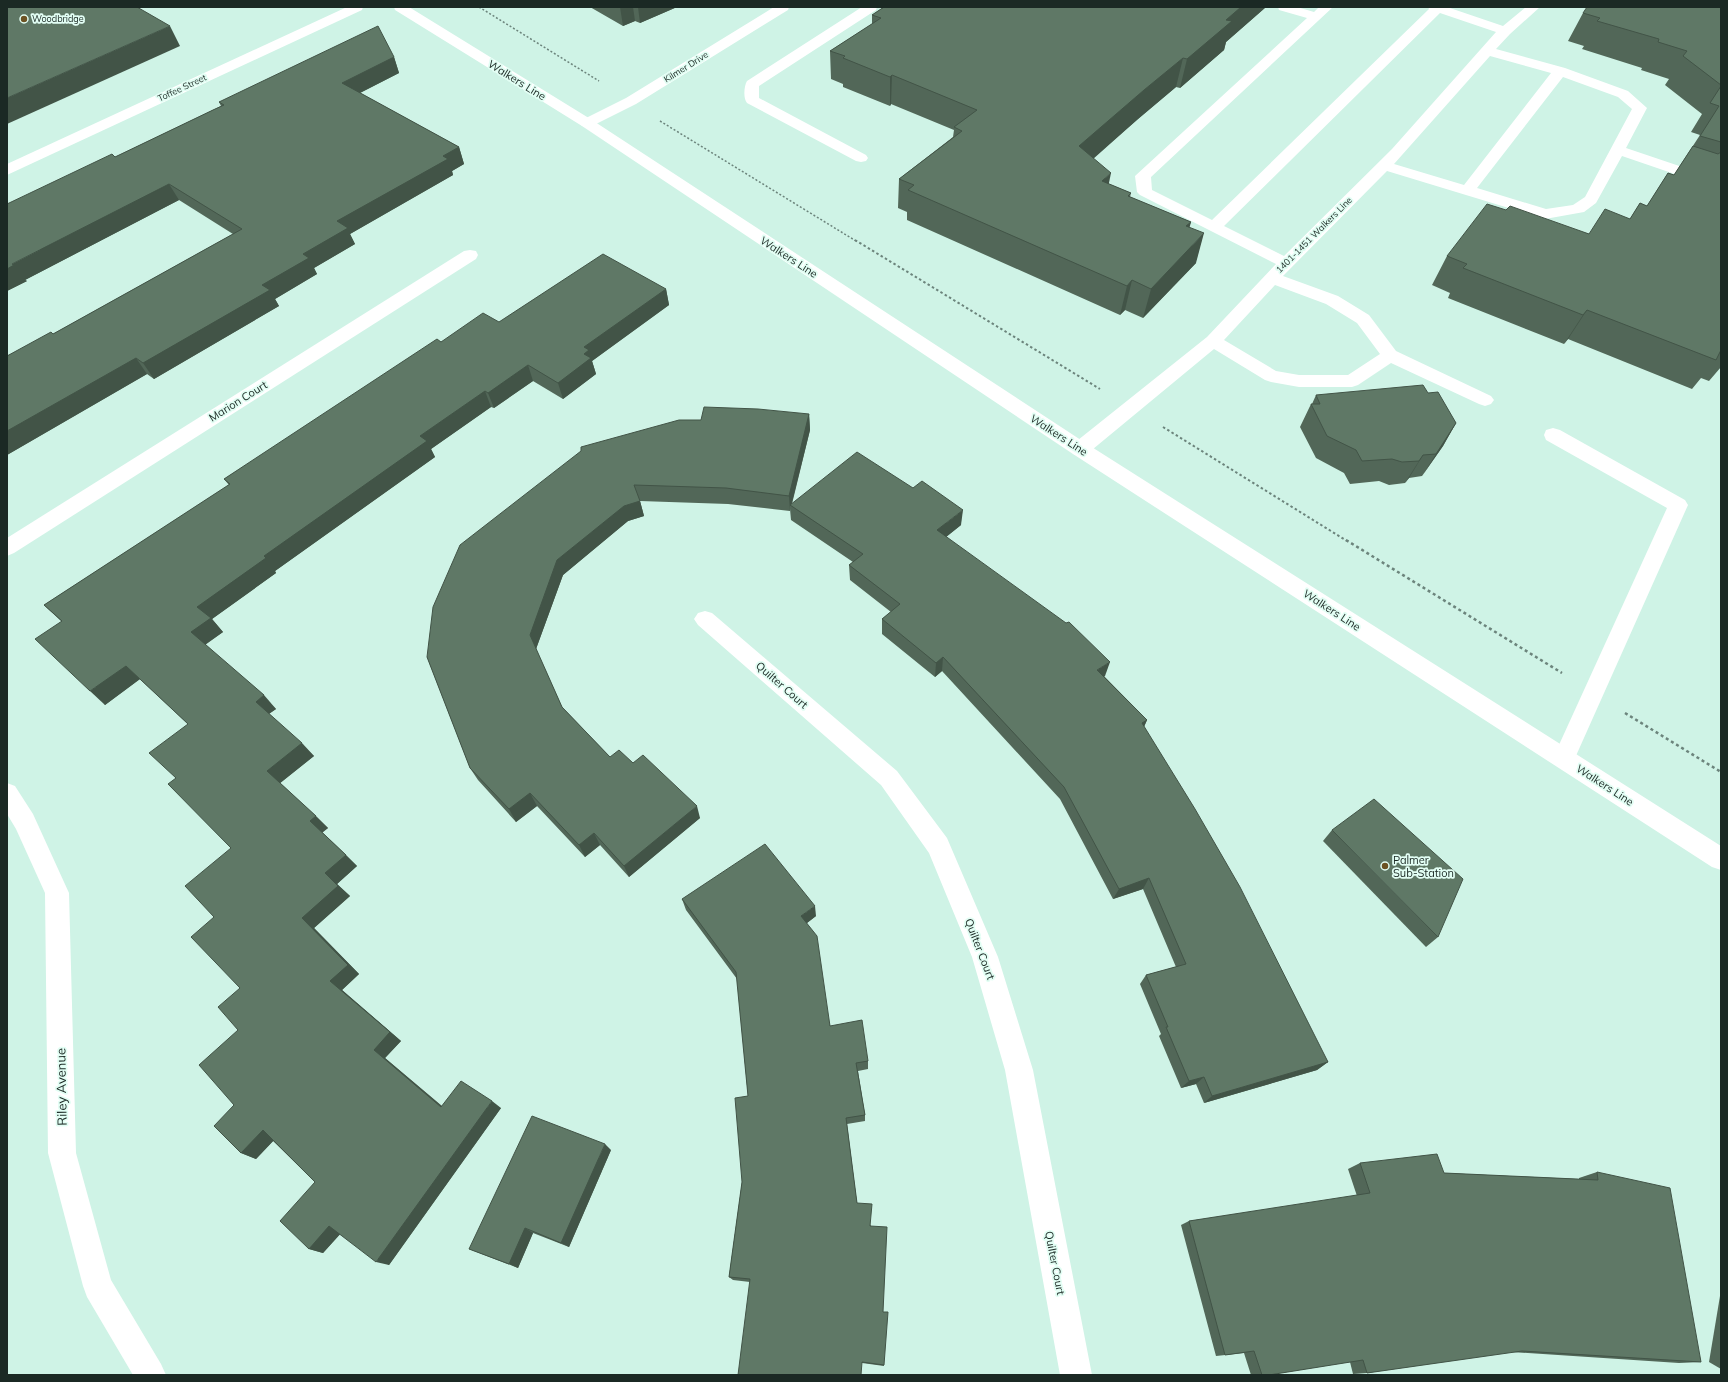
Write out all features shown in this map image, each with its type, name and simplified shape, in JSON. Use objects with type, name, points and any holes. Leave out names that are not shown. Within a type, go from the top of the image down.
[{"type":"street","name":"Toffee Street","points":[[7,170],[356,7]]},
{"type":"street","name":"Walkers Line","points":[[400,7],[586,123],[1080,449],[1721,859]]},
{"type":"street","name":"Kilmer Drive","points":[[586,123],[631,101],[783,7]]},
{"type":"street","points":[[861,158],[752,100],[752,84],[871,7]]},
{"type":"street","points":[[1284,7],[1322,12]]},
{"type":"street","name":"1401-1451 Walkers Line","points":[[1080,449],[1213,341],[1272,278],[1383,165],[1505,31],[1534,7]]},
{"type":"street","points":[[1214,227],[1436,8],[1505,31]]},
{"type":"street","points":[[1286,264],[1145,192],[1143,176],[1322,12]]},
{"type":"street","points":[[1383,165],[1545,214],[1578,209],[1591,200],[1640,108],[1623,94],[1560,71],[1488,51]]},
{"type":"street","points":[[1467,191],[1560,71]]},
{"type":"street","points":[[1618,150],[1698,177]]},
{"type":"street","name":"Marion Court","points":[[7,548],[470,255]]},
{"type":"street","points":[[1272,278],[1332,300],[1363,318],[1390,356],[1485,400]]},
{"type":"street","points":[[1213,341],[1271,376],[1299,381],[1352,381],[1390,356]]},
{"type":"street","points":[[1554,435],[1678,505],[1564,758]]},
{"type":"street","name":"Quilter Court","points":[[705,619],[890,778],[938,846],[985,957],[1018,1070],[1076,1375]]},
{"type":"street","name":"Riley Avenue","points":[[7,793],[25,822],[57,893],[62,1153],[98,1286],[150,1375]]},
{"type":"building","points":[[7,7],[137,7],[170,26],[7,98]]},
{"type":"building","points":[[884,7],[1241,7],[1226,20],[1232,21],[1187,59],[1183,58],[1079,146],[1111,173],[1102,181],[1131,193],[1128,196],[1191,222],[1186,226],[1204,233],[1151,289],[1132,280],[1127,286],[908,190],[914,185],[899,179],[962,131],[954,127],[977,110],[892,75],[890,77],[843,58],[845,56],[830,51],[881,18],[872,15]]},
{"type":"building","points":[[1587,7],[1721,7],[1721,85],[1683,56],[1687,51],[1658,42],[1659,39],[1597,21],[1600,18],[1583,13]]},
{"type":"building","points":[[378,26],[394,57],[342,83],[459,147],[443,156],[448,159],[337,221],[348,228],[303,254],[309,258],[262,285],[270,290],[143,363],[136,358],[7,431],[7,356],[51,332],[53,334],[242,229],[169,184],[12,264],[14,265],[7,269],[7,204],[112,154],[115,157],[224,105],[219,102]]},
{"type":"building","points":[[1721,86],[1721,142],[1700,136],[1719,106],[1710,103]]},
{"type":"building","points":[[1693,146],[1718,154],[1721,152],[1721,350],[1716,360],[1587,310],[1583,315],[1463,268],[1467,264],[1447,256],[1487,204],[1506,210],[1510,206],[1589,234],[1605,209],[1630,219],[1640,203],[1647,206],[1668,173],[1674,175]]},
{"type":"building","points":[[603,254],[666,289],[584,347],[589,350],[584,354],[591,358],[558,383],[528,365],[488,393],[485,391],[420,436],[427,441],[264,556],[266,558],[197,607],[211,618],[191,632],[264,695],[256,702],[302,743],[267,771],[316,816],[310,821],[346,855],[325,873],[338,886],[302,918],[348,965],[330,981],[390,1032],[374,1050],[441,1107],[461,1081],[492,1101],[376,1262],[329,1226],[309,1249],[280,1221],[315,1182],[263,1130],[241,1153],[214,1126],[234,1105],[199,1065],[238,1030],[218,1007],[240,988],[191,937],[214,917],[185,886],[231,848],[168,784],[176,778],[149,753],[188,724],[126,666],[90,691],[35,639],[62,621],[44,605],[230,484],[224,479],[437,339],[441,342],[483,313],[499,322]]},
{"type":"building","points":[[1423,385],[1428,393],[1438,392],[1456,423],[1436,454],[1423,455],[1419,461],[1402,462],[1392,459],[1362,461],[1356,450],[1327,436],[1311,404],[1320,404],[1316,395]]},
{"type":"building","points":[[704,407],[758,409],[809,414],[789,496],[726,488],[634,485],[640,501],[624,506],[557,560],[530,635],[562,707],[610,757],[619,750],[633,763],[643,755],[697,806],[624,866],[594,833],[579,845],[530,793],[509,809],[470,768],[427,657],[433,607],[460,545],[581,451],[581,447],[679,420],[701,420]]},
{"type":"building","points":[[857,452],[913,488],[922,481],[963,510],[937,530],[1066,623],[1069,622],[1110,662],[1097,670],[1147,720],[1142,723],[1195,809],[1240,887],[1328,1062],[1212,1096],[1204,1077],[1189,1081],[1146,975],[1186,964],[1149,878],[1119,889],[1064,787],[943,657],[936,663],[882,619],[900,604],[849,565],[863,554],[790,505]]},
{"type":"building","name":"Palmer Sub-Station","points":[[1374,799],[1463,879],[1438,937],[1332,830]]},
{"type":"building","points":[[765,844],[815,906],[801,916],[817,936],[830,1026],[862,1020],[868,1061],[856,1063],[865,1115],[846,1118],[857,1203],[872,1204],[870,1226],[887,1227],[883,1312],[888,1312],[884,1365],[862,1362],[861,1375],[738,1375],[750,1279],[729,1277],[742,1182],[735,1098],[748,1096],[736,972],[682,899]]},
{"type":"building","points":[[532,1116],[605,1144],[561,1243],[525,1228],[509,1264],[469,1249]]},
{"type":"building","points":[[1437,1154],[1444,1173],[1598,1180],[1597,1172],[1670,1188],[1701,1362],[1522,1351],[1367,1373],[1363,1360],[1262,1375],[1254,1351],[1225,1355],[1189,1221],[1370,1193],[1360,1163]]},
{"type":"place","name":"Woodbridge","points":[[24,19]]},
{"type":"place","name":"Palmer Sub-Station","points":[[1385,866]]}]
